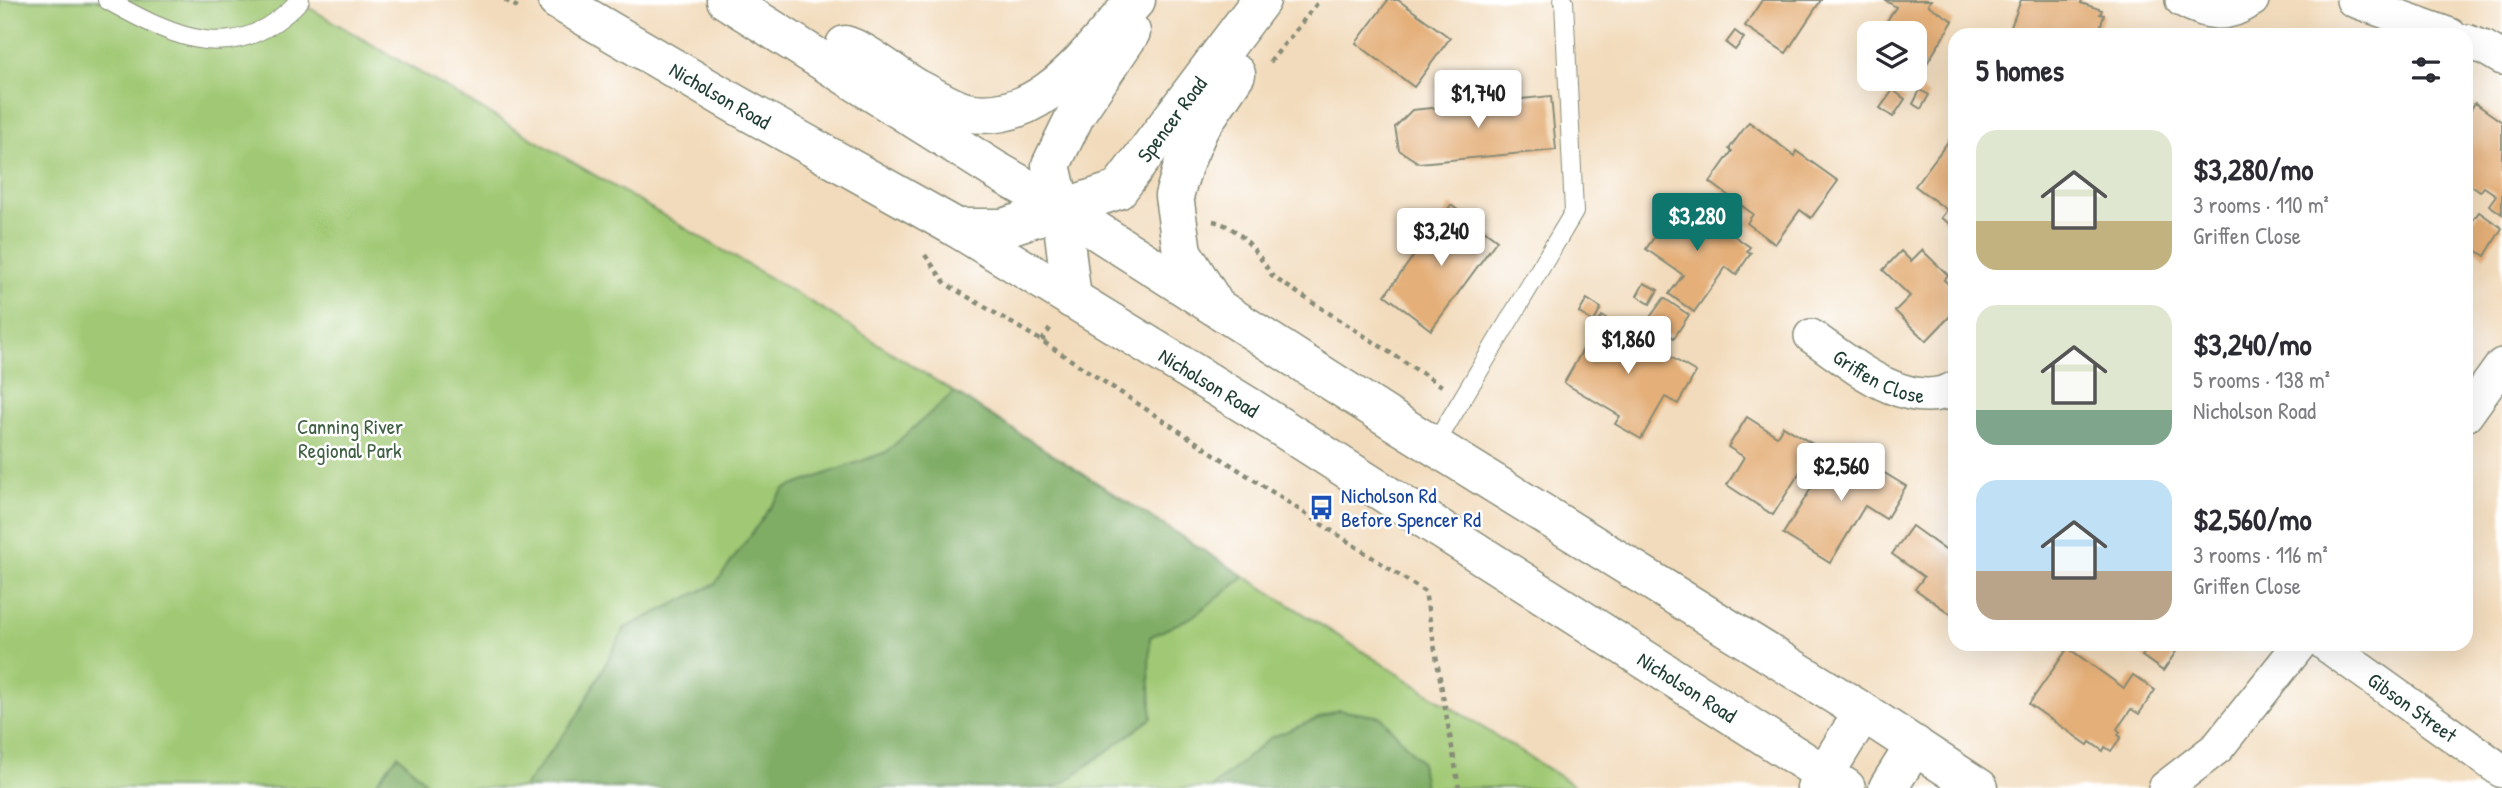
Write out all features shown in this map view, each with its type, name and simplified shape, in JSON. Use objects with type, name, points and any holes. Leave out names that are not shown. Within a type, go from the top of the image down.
[{"type":"main road","name":"Nicholson Road","points":[[557,0],[735,104],[957,228],[1263,415],[1829,783]]},
{"type":"main road","points":[[726,0],[996,171],[1061,208],[1434,446],[1863,712],[1979,788]]},
{"type":"main road","points":[[780,34],[849,46],[915,87],[964,111],[987,114],[1011,111],[1035,101],[1059,84],[1136,0]]},
{"type":"main road","points":[[1072,299],[1061,208],[1051,165],[1077,111],[1129,37],[1145,0]]},
{"type":"main road","name":"Spencer Road","points":[[957,228],[1003,228],[1118,190],[1261,0]]},
{"type":"main road","points":[[1217,309],[1182,252],[1174,196],[1199,129],[1286,0]]},
{"type":"main road","points":[[1829,783],[1863,712]]},
{"type":"main road","points":[[1888,788],[1915,746]]},
{"type":"street","points":[[2193,15],[2221,13],[2242,7],[2252,0]]},
{"type":"street","points":[[2353,0],[2431,28]]},
{"type":"street","points":[[2473,44],[2502,58]]},
{"type":"street","name":"Griffen Close","points":[[1811,336],[1898,391],[1942,395],[1948,392]]},
{"type":"street","points":[[2473,405],[2502,365]]},
{"type":"street","points":[[2165,788],[2218,747],[2294,651]]},
{"type":"street","name":"Gibson Street","points":[[2335,651],[2502,771]]},
{"type":"street","points":[[2201,788],[2218,747]]},
{"type":"lane","points":[[107,0],[149,23],[189,38],[229,42],[266,29],[300,0]]},
{"type":"lane","points":[[1434,446],[1574,212],[1563,0]]},
{"type":"path","points":[[1204,220],[1216,221],[1240,234],[1259,255],[1273,277],[1462,399]]},
{"type":"path","points":[[1042,341],[1425,592],[1459,788]]},
{"type":"green space","name":"Canning River Regional Park","points":[[0,0],[296,0],[823,309],[1578,788],[0,788]]},
{"type":"green space","points":[[954,392],[1245,577],[1192,617],[1150,637],[1152,718],[1065,782],[1052,788],[523,788],[576,718],[625,628],[715,584],[784,489],[886,452]]},
{"type":"green space","points":[[1338,710],[1381,717],[1421,762],[1425,788],[1211,788],[1270,738]]},
{"type":"green space","points":[[398,755],[431,788],[372,788]]},
{"type":"building","points":[[1388,0],[1398,0],[1450,38],[1414,87],[1356,43]]},
{"type":"building","points":[[1762,0],[1821,0],[1786,53],[1745,26]]},
{"type":"building","points":[[1885,0],[1931,0],[1928,5],[1953,21],[1927,63],[1927,21],[1887,21],[1896,7]]},
{"type":"building","points":[[2021,0],[2082,0],[2081,3],[2102,10],[2100,14],[2104,15],[2100,28],[2011,28]]},
{"type":"building","points":[[1735,31],[1744,38],[1735,50],[1726,43]]},
{"type":"building","points":[[1892,91],[1905,99],[1893,117],[1880,108]]},
{"type":"building","points":[[1920,91],[1929,95],[1921,109],[1913,104]]},
{"type":"building","points":[[1551,96],[1556,150],[1419,163],[1399,150],[1395,127],[1412,110]]},
{"type":"building","points":[[2475,103],[2502,122],[2502,214],[2489,205],[2496,195],[2484,187],[2480,192],[2473,187]]},
{"type":"building","points":[[1749,122],[1795,156],[1796,151],[1838,181],[1811,218],[1800,210],[1775,244],[1747,223],[1753,214],[1710,182]]},
{"type":"building","points":[[1948,142],[1948,222],[1941,218],[1947,210],[1915,186]]},
{"type":"building","points":[[1681,199],[1750,247],[1747,251],[1751,253],[1736,275],[1726,267],[1694,312],[1669,294],[1683,275],[1646,249]]},
{"type":"building","points":[[1451,205],[1497,240],[1431,330],[1385,295]]},
{"type":"building","points":[[2479,212],[2502,228],[2485,256],[2473,248],[2473,220]]},
{"type":"building","points":[[1922,250],[1948,275],[1944,280],[1948,284],[1948,318],[1926,341],[1895,311],[1910,296],[1883,270],[1901,251],[1911,261]]},
{"type":"building","points":[[1644,283],[1658,290],[1650,304],[1637,296]]},
{"type":"building","points":[[1664,298],[1689,315],[1674,338],[1648,320]]},
{"type":"building","points":[[1587,299],[1601,308],[1594,322],[1579,313]]},
{"type":"building","points":[[1602,316],[1696,372],[1678,404],[1665,397],[1641,439],[1615,424],[1620,416],[1564,383]]},
{"type":"building","points":[[1747,417],[1777,436],[1783,426],[1816,446],[1773,515],[1727,485],[1744,457],[1728,447]]},
{"type":"building","points":[[1844,448],[1853,451],[1855,460],[1868,468],[1871,465],[1906,486],[1886,519],[1865,506],[1830,563],[1783,534],[1834,451]]},
{"type":"building","points":[[1912,526],[1948,552],[1948,612],[1915,589],[1924,577],[1892,554]]},
{"type":"building","points":[[2066,651],[2072,651],[2124,688],[2133,675],[2155,690],[2139,714],[2131,709],[2117,729],[2121,737],[2111,751],[2105,747],[2103,751],[2090,742],[2088,745],[2029,704]]},
{"type":"building","points":[[2145,651],[2176,651],[2163,671],[2142,656]]},
{"type":"place","name":"Nicholson Rd Before Spencer Rd","points":[[1321,507]]}]
